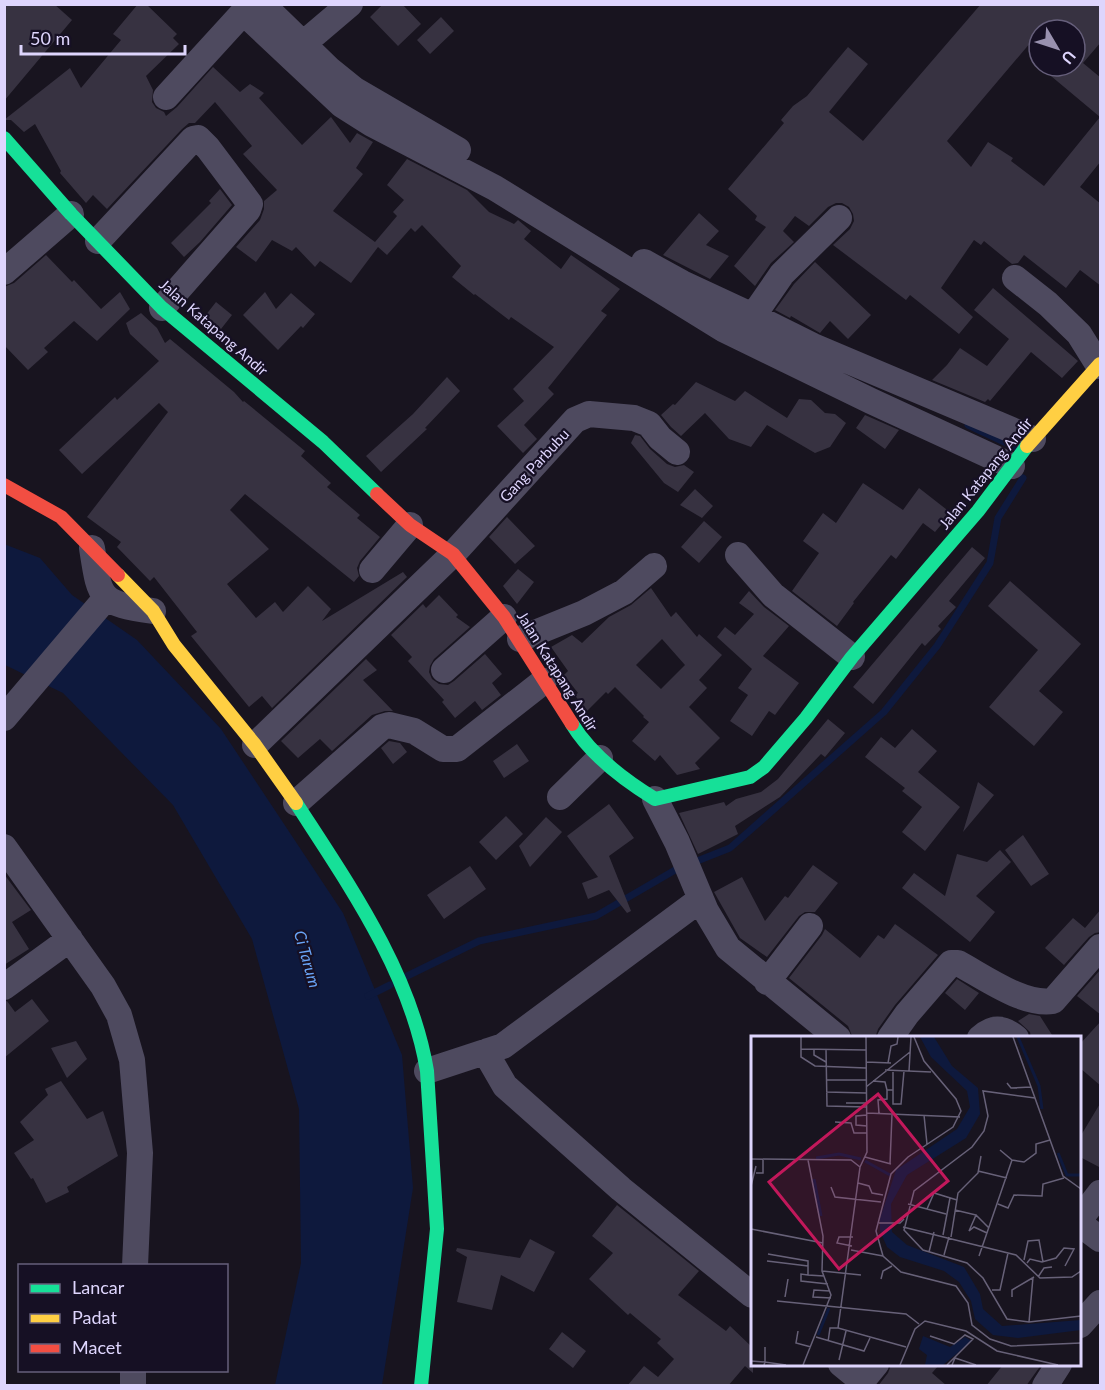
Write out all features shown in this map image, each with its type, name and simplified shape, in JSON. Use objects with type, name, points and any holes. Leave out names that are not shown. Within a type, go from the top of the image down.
[{"type":"street","points":[[303,44],[350,4]]},
{"type":"street","points":[[251,7],[303,44],[355,90],[494,171],[610,245],[682,283],[753,315],[813,346],[952,404],[1023,451]]},
{"type":"street","points":[[166,97],[251,7]]},
{"type":"street","points":[[251,7],[342,105],[372,124],[495,188],[723,329],[870,401],[1023,451]]},
{"type":"street","name":"Jalan Katapang Andir","points":[[4,138],[71,214],[162,308],[323,442],[410,525],[453,554],[520,639],[583,742],[635,787],[655,799],[750,777],[758,773],[806,718],[852,657],[978,512],[1023,451],[1100,365]]},
{"type":"street","points":[[98,241],[193,139],[198,138],[208,148],[250,204],[162,308]]},
{"type":"street","points":[[4,272],[71,214]]},
{"type":"street","points":[[753,315],[782,274],[839,218]]},
{"type":"street","points":[[1015,278],[1048,304],[1079,334],[1100,365]]},
{"type":"street","name":"Gang Parbubu","points":[[255,746],[453,554],[575,420],[589,414],[634,418],[649,424],[660,438],[677,452]]},
{"type":"street","points":[[4,485],[61,517],[153,611],[174,645],[255,746],[296,803],[362,906],[404,992],[424,1053],[427,1071],[437,1229],[421,1386]]},
{"type":"street","points":[[372,570],[410,525]]},
{"type":"street","points":[[92,548],[98,585],[106,598],[131,608],[153,611]]},
{"type":"street","points":[[738,555],[774,596],[852,657]]},
{"type":"street","points":[[520,639],[584,613],[624,592],[654,566]]},
{"type":"street","points":[[4,718],[106,598]]},
{"type":"street","points":[[444,670],[504,617]]},
{"type":"street","points":[[296,803],[382,727],[389,725],[414,731],[443,749],[457,749],[544,681]]},
{"type":"street","points":[[560,797],[600,758]]},
{"type":"street","points":[[655,799],[677,842],[700,899],[728,948],[835,1036]]},
{"type":"street","points":[[4,848],[103,986],[119,1015],[132,1060],[140,1153],[135,1264]]},
{"type":"street","points":[[427,1071],[502,1046],[700,899]]},
{"type":"street","points":[[767,982],[810,927]]},
{"type":"street","points":[[4,987],[70,939]]},
{"type":"street","points":[[891,1036],[907,1014],[951,963],[958,963],[1022,997],[1044,1003],[1053,1001],[1101,947]]},
{"type":"street","points":[[983,1036],[996,1028],[1006,1029],[1014,1036]]},
{"type":"street","points":[[488,1051],[505,1086],[621,1189],[751,1293]]},
{"type":"street","points":[[1081,1218],[1101,1193]]},
{"type":"street","points":[[1081,1225],[1101,1239]]},
{"type":"street","points":[[1081,1324],[1101,1303]]},
{"type":"street","points":[[843,1366],[865,1377]]},
{"type":"street","points":[[1045,1386],[1058,1366]]},
{"type":"water","name":"Ci Tarum","points":[[4,544],[40,558],[72,595],[137,640],[221,729],[343,913],[402,1055],[413,1188],[382,1385],[275,1385],[301,1263],[299,1109],[252,939],[173,805],[63,693],[5,665]]},
{"type":"building","points":[[4,4],[54,4],[72,20],[4,101]]},
{"type":"building","points":[[138,4],[146,4],[177,34],[173,38],[179,44],[146,76],[153,90],[152,102],[166,116],[213,67],[240,92],[250,84],[264,93],[259,98],[302,145],[331,117],[350,143],[357,133],[373,142],[356,168],[363,174],[333,211],[375,242],[397,216],[393,212],[404,200],[387,185],[407,159],[467,190],[489,212],[514,224],[518,220],[531,231],[524,239],[561,269],[571,255],[620,289],[601,311],[607,315],[548,388],[554,394],[524,425],[537,439],[523,453],[497,426],[524,401],[513,389],[554,347],[511,317],[509,320],[452,277],[461,266],[422,225],[415,232],[411,228],[387,255],[378,247],[351,283],[320,261],[315,267],[296,247],[292,251],[272,240],[256,262],[236,247],[260,220],[264,201],[277,190],[243,154],[252,146],[215,102],[195,123],[189,123],[182,129],[107,209],[93,195],[86,203],[60,173],[35,124],[24,132],[11,120],[4,120],[70,68],[81,88],[121,40],[113,34]]},
{"type":"building","points":[[383,4],[402,4],[421,24],[398,46],[370,17]]},
{"type":"building","points":[[981,4],[1101,4],[1101,42],[1087,58],[1087,18],[1027,18],[1027,47],[947,141],[971,167],[988,142],[1013,158],[1011,161],[1044,186],[1100,117],[1053,78],[1087,78],[1087,66],[1101,78],[1101,161],[1080,187],[1101,204],[1101,286],[1080,270],[1066,288],[1024,255],[1018,263],[1012,264],[984,241],[981,245],[974,240],[941,288],[973,317],[959,334],[910,295],[906,300],[833,245],[850,229],[854,221],[849,207],[836,203],[828,207],[809,226],[795,216],[783,231],[794,242],[771,263],[755,286],[734,266],[766,227],[755,220],[757,216],[728,189],[784,123],[781,120],[793,106],[807,96],[848,47],[868,64],[829,112],[863,141]]},
{"type":"building","points":[[441,17],[454,31],[430,54],[417,40]]},
{"type":"building","points":[[220,189],[232,205],[184,257],[171,243],[211,203],[209,201]]},
{"type":"building","points":[[699,213],[719,231],[706,245],[729,256],[710,279],[663,255]]},
{"type":"building","points":[[46,255],[101,309],[120,292],[130,309],[97,341],[74,321],[44,348],[48,352],[28,370],[4,345],[4,287],[14,283]]},
{"type":"building","points":[[815,262],[871,315],[848,339],[830,321],[820,333],[791,316],[790,318],[775,310],[794,284]]},
{"type":"building","points":[[993,288],[1078,361],[1062,378],[1031,352],[990,401],[988,399],[985,402],[932,380],[960,348],[987,366],[1009,339],[974,310]]},
{"type":"building","points":[[265,292],[276,309],[291,293],[315,314],[278,350],[243,315]]},
{"type":"building","points":[[216,302],[232,315],[221,329],[205,316]]},
{"type":"building","points":[[141,313],[157,328],[165,343],[170,339],[243,402],[305,451],[301,456],[331,483],[327,487],[360,515],[357,518],[380,537],[360,561],[357,568],[359,576],[354,582],[245,494],[230,510],[269,549],[227,584],[256,618],[275,602],[283,612],[308,586],[331,609],[322,621],[403,572],[407,577],[272,708],[262,696],[249,707],[191,636],[197,632],[154,577],[150,581],[117,547],[121,542],[87,517],[168,412],[159,403],[82,474],[59,450],[115,397],[117,400],[159,361],[130,334],[126,323]]},
{"type":"building","points":[[447,377],[460,391],[425,428],[427,429],[381,472],[366,456],[413,414]]},
{"type":"building","points":[[696,382],[735,401],[745,391],[787,418],[799,399],[811,400],[825,413],[835,414],[846,423],[830,447],[815,453],[767,425],[751,447],[729,439],[705,413],[681,436],[661,415],[673,404],[675,405]]},
{"type":"building","points":[[865,415],[899,430],[885,449],[856,428]]},
{"type":"building","points":[[635,435],[640,436],[650,449],[667,464],[675,467],[684,465],[694,472],[678,492],[664,483],[631,443]]},
{"type":"building","points":[[863,483],[903,510],[919,488],[951,513],[935,532],[923,523],[896,559],[891,555],[837,626],[792,591],[819,553],[803,541],[823,513],[836,523]]},
{"type":"building","points":[[695,489],[713,506],[702,518],[680,505]]},
{"type":"building","points":[[507,517],[535,546],[515,564],[489,537]]},
{"type":"building","points":[[704,521],[722,537],[699,563],[681,547]]},
{"type":"building","points":[[972,547],[985,558],[949,601],[956,607],[938,626],[941,629],[925,646],[922,643],[873,704],[853,687]]},
{"type":"building","points":[[518,569],[534,582],[517,604],[503,586]]},
{"type":"building","points":[[1010,581],[1081,644],[1039,691],[1063,712],[1034,746],[989,707],[1038,650],[988,606]]},
{"type":"building","points":[[651,588],[671,617],[676,612],[697,637],[699,634],[722,655],[699,680],[707,688],[689,707],[720,738],[695,763],[700,769],[677,775],[660,755],[655,761],[632,741],[649,722],[615,687],[608,694],[606,692],[586,712],[575,695],[578,693],[564,675],[568,671],[551,647],[572,635],[582,643],[609,617],[631,605]],"holes":[[[662,639],[685,665],[661,689],[636,665]]]},
{"type":"building","points":[[749,591],[764,607],[789,626],[763,656],[799,683],[775,715],[769,711],[752,736],[730,721],[748,695],[738,688],[752,669],[717,637],[725,627],[735,635],[754,614],[739,603]]},
{"type":"building","points":[[439,595],[458,615],[456,617],[470,627],[434,659],[429,672],[432,679],[439,684],[448,685],[485,654],[502,674],[492,683],[501,695],[482,710],[475,701],[455,718],[442,702],[444,700],[408,661],[412,657],[391,635],[423,604],[426,608]]},
{"type":"building","points":[[366,659],[377,670],[363,680],[393,711],[372,715],[332,751],[320,739],[298,758],[281,741]]},
{"type":"building","points":[[828,719],[845,733],[825,757],[821,754],[780,797],[735,826],[738,834],[698,854],[679,813],[724,802],[726,806],[736,799],[761,792],[778,779]]},
{"type":"building","points":[[912,729],[937,751],[918,772],[960,807],[925,851],[902,832],[922,807],[902,791],[905,788],[865,757],[881,737],[895,748]]},
{"type":"building","points":[[389,741],[400,743],[407,752],[393,764],[381,748]]},
{"type":"building","points":[[517,744],[529,761],[504,778],[493,761]]},
{"type":"building","points":[[978,782],[994,795],[963,832]]},
{"type":"building","points":[[609,804],[634,838],[609,856],[631,911],[627,913],[609,890],[588,899],[582,883],[598,877],[567,836]]},
{"type":"building","points":[[506,816],[523,834],[496,860],[479,842]]},
{"type":"building","points":[[546,817],[562,832],[530,867],[519,846]]},
{"type":"building","points":[[1023,835],[1049,874],[1031,886],[1005,850]]},
{"type":"building","points":[[1000,850],[1011,862],[976,896],[995,912],[970,942],[902,888],[914,873],[945,896],[957,854],[987,862]]},
{"type":"building","points":[[813,865],[838,883],[815,912],[805,912],[799,916],[767,957],[740,938],[714,892],[742,877],[765,921],[785,896],[788,898]]},
{"type":"building","points":[[470,866],[486,889],[444,919],[427,895]]},
{"type":"building","points":[[4,874],[31,910],[12,922],[29,949],[4,965]]},
{"type":"building","points":[[1101,909],[1101,932],[1089,937],[1064,965],[1045,948],[1073,918],[1085,928]]},
{"type":"building","points":[[895,924],[938,955],[895,1005],[876,1036],[852,1036],[848,1026],[789,978],[825,929],[860,958],[878,935],[884,939]]},
{"type":"building","points":[[1101,969],[1101,1015],[1077,996]]},
{"type":"building","points":[[957,979],[979,993],[965,1010],[945,993]]},
{"type":"building","points":[[32,999],[49,1021],[4,1058],[4,1002],[7,1001],[15,1012]]},
{"type":"building","points":[[1029,1014],[1040,1016],[1053,1036],[1031,1036],[1030,1032],[1018,1021]]},
{"type":"building","points":[[1101,1021],[1101,1086],[1081,1069],[1081,1043]]},
{"type":"building","points":[[76,1041],[87,1059],[67,1078],[51,1048]]},
{"type":"building","points":[[61,1081],[87,1119],[103,1111],[118,1156],[67,1187],[69,1192],[46,1203],[33,1178],[31,1179],[14,1153],[34,1140],[20,1122],[48,1095],[45,1089]]},
{"type":"building","points":[[1101,1102],[1101,1168],[1081,1158],[1081,1135]]},
{"type":"building","points":[[617,1205],[699,1271],[678,1295],[726,1331],[730,1326],[751,1346],[753,1373],[745,1366],[728,1386],[627,1386],[644,1366],[658,1377],[674,1359],[657,1343],[661,1339],[630,1313],[628,1315],[589,1279],[613,1253],[592,1236]]},
{"type":"building","points":[[530,1239],[555,1252],[534,1292],[501,1275],[492,1310],[457,1302],[467,1257],[456,1251],[457,1248],[520,1258]]},
{"type":"building","points":[[562,1332],[586,1351],[573,1368],[549,1349]]},
{"type":"building","points":[[891,1366],[938,1366],[932,1373],[947,1386],[878,1386]]},
{"type":"building","points":[[1002,1366],[1040,1366],[1026,1386],[986,1386]]},
{"type":"waterway","points":[[968,425],[1015,447]]},
{"type":"waterway","points":[[692,863],[730,848],[884,712],[937,646],[990,563],[998,518],[1023,478]]},
{"type":"waterway","points":[[405,977],[479,941],[596,916],[682,866]]},
{"type":"waterway","points":[[368,996],[390,985]]},
{"type":"traffic: fast","points":[[4,138],[71,214],[162,308],[323,442],[377,494]]},
{"type":"traffic: fast","points":[[572,724],[609,766],[655,799],[750,777],[764,767],[806,718],[852,657],[978,511],[1027,446]]},
{"type":"traffic: fast","points":[[296,803],[357,898],[392,965],[419,1035],[427,1071],[437,1229],[421,1386]]},
{"type":"traffic: slow","points":[[1027,446],[1100,364]]},
{"type":"traffic: slow","points":[[118,575],[153,611],[174,645],[255,745],[296,803]]},
{"type":"traffic: jam","points":[[4,485],[61,517],[118,575]]},
{"type":"traffic: jam","points":[[377,494],[410,525],[453,554],[504,617],[572,724]]}]
